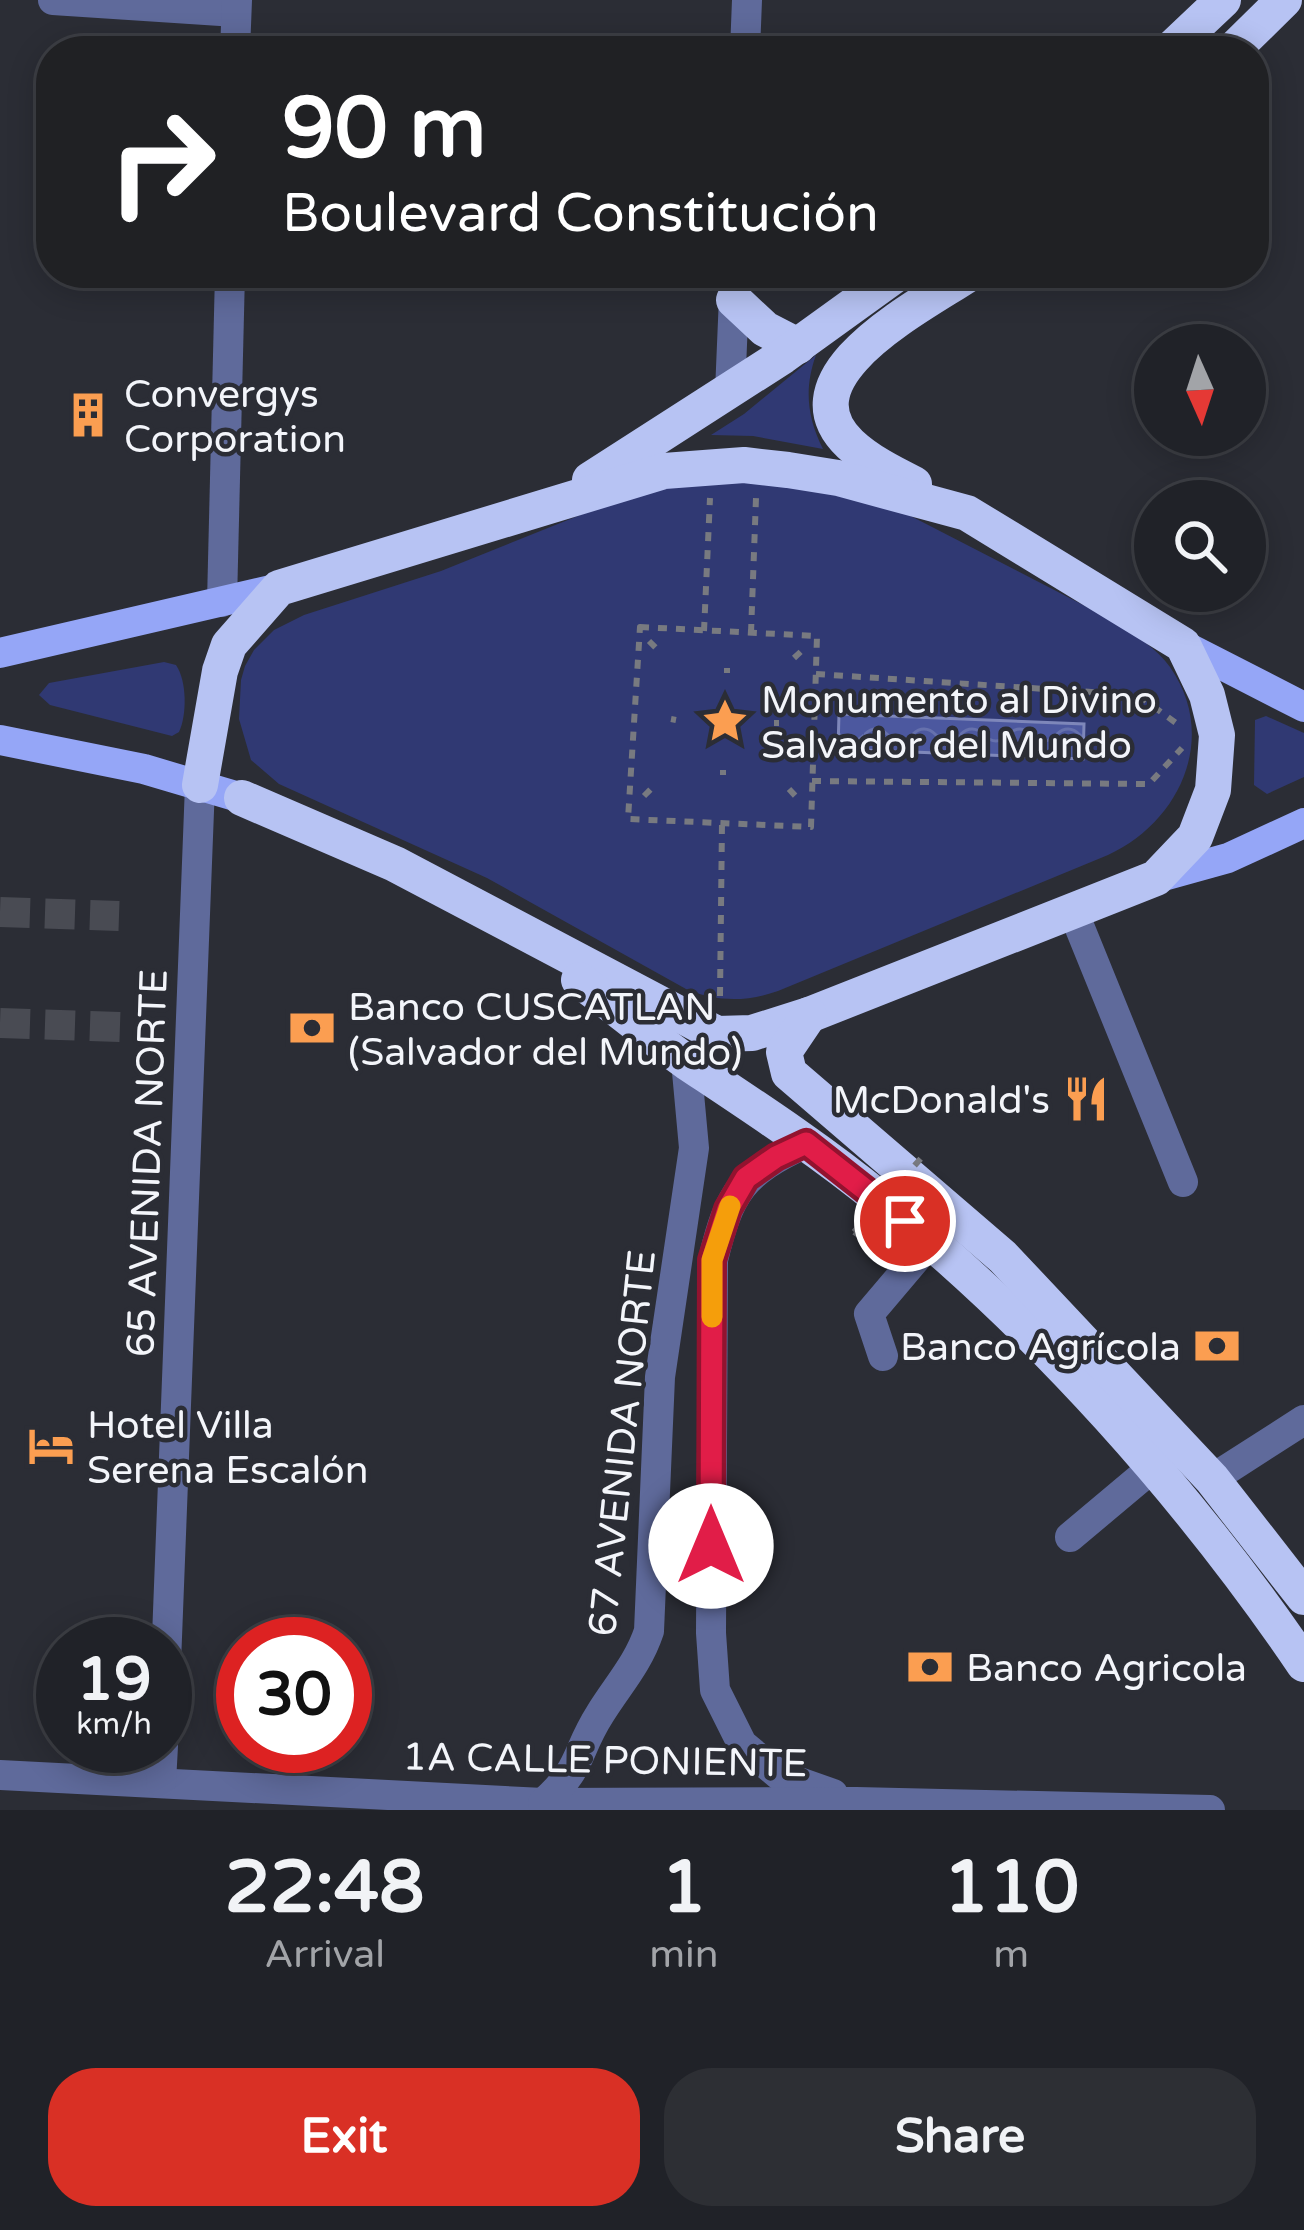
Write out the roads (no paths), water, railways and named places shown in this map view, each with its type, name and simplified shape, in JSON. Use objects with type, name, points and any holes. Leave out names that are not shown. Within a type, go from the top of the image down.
[{"type":"highway","points":[[1185,36],[1223,0]]},
{"type":"highway","points":[[1248,36],[1285,0]]},
{"type":"highway","points":[[736,288],[765,328],[798,346]]},
{"type":"highway","points":[[551,504],[730,392],[877,288]]},
{"type":"highway","points":[[242,798],[395,864],[717,1034],[752,1034],[809,1015],[1156,878],[1195,837],[1213,790],[1217,735],[1208,695],[1183,645],[967,513],[884,469],[849,443],[833,421],[830,390],[844,366],[948,288]]},
{"type":"highway","points":[[200,785],[220,670],[229,645],[279,588],[664,471],[744,465],[838,478],[967,513]]},
{"type":"highway","points":[[491,912],[686,1061],[806,1143],[930,1242],[1068,1374],[1258,1598],[1304,1664]]},
{"type":"highway","points":[[809,1015],[784,1052],[789,1073],[1003,1257],[1212,1479],[1304,1597]]},
{"type":"main road","points":[[0,653],[279,588]]},
{"type":"main road","points":[[1183,645],[1304,707]]},
{"type":"main road","points":[[0,740],[60,750],[242,798]]},
{"type":"main road","points":[[1156,878],[1228,858],[1304,823]]},
{"type":"street","points":[[53,0],[236,6],[235,36]]},
{"type":"street","points":[[746,36],[747,0]]},
{"type":"street","points":[[221,602],[230,288]]},
{"type":"street","points":[[730,392],[735,288]]},
{"type":"street","name":"65 AVENIDA NORTE","points":[[168,1617],[200,785]]},
{"type":"street","points":[[1073,911],[1183,1183]]},
{"type":"street","name":"67 AVENIDA NORTE","points":[[543,1803],[569,1780],[598,1716],[642,1654],[649,1630],[660,1377],[694,1148],[686,1061]]},
{"type":"street","name":"67 AVENIDA NORTE","points":[[806,1143],[746,1178],[728,1209],[712,1260],[711,1633],[715,1690],[742,1744],[779,1775],[856,1802]]},
{"type":"street","points":[[883,1356],[869,1314],[930,1242]]},
{"type":"street","points":[[1212,1479],[1304,1420]]},
{"type":"street","points":[[1070,1538],[1151,1469]]},
{"type":"street","points":[[161,1773],[161,1781]]},
{"type":"street","name":"1A CALLE PONIENTE","points":[[0,1775],[594,1806],[856,1802],[1210,1810]]},
{"type":"water","points":[[839,714],[1084,724],[1083,759],[838,749]]},
{"type":"tunnel","points":[[0,912],[119,916]]},
{"type":"tunnel","points":[[0,1023],[120,1027]]},
{"type":"place","name":"Convergys Corporation","points":[[88,415]]},
{"type":"place","name":"Monumento al Divino Salvador del Mundo","points":[[725,721]]},
{"type":"place","name":"Banco CUSCATLAN (Salvador del Mundo)","points":[[312,1028]]},
{"type":"place","name":"McDonald's","points":[[1086,1099]]},
{"type":"place","name":"Banco Agrícola","points":[[1217,1346]]},
{"type":"place","name":"Hotel Villa Serena Escalón","points":[[51,1446]]},
{"type":"place","name":"Banco Agricola","points":[[930,1667]]}]
